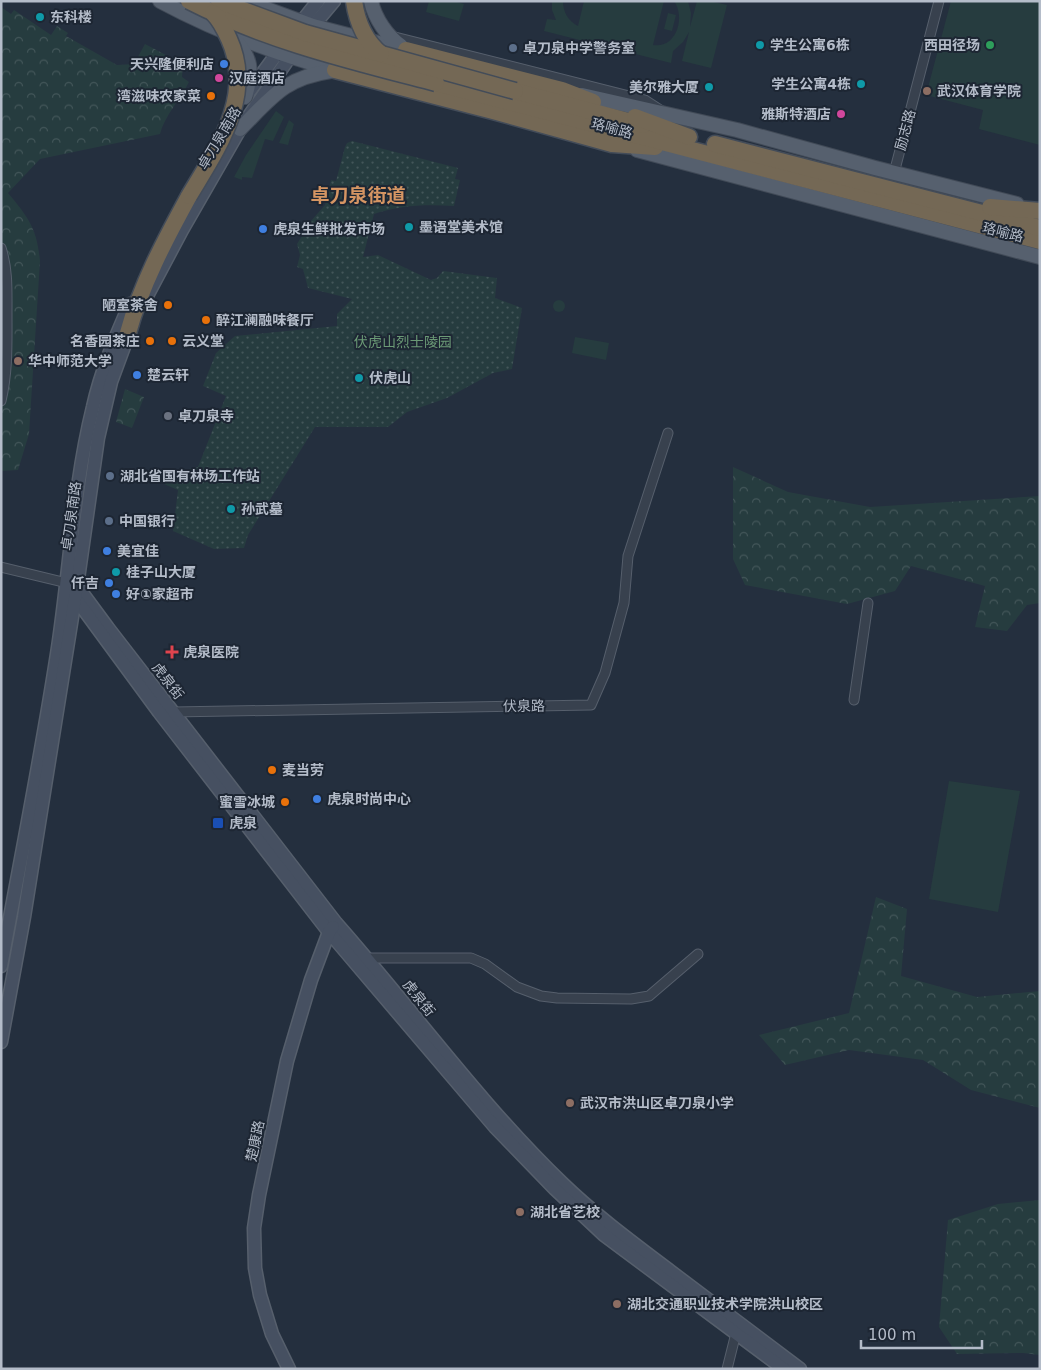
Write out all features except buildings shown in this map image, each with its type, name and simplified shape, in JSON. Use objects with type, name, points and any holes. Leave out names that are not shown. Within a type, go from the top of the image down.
[{"type":"highway","points":[[128,333],[148,276],[189,196],[225,135],[237,90],[235,57],[231,44],[217,17],[199,1]]},
{"type":"highway","name":"珞喻路","points":[[219,1],[306,33],[515,91],[871,198],[1040,241]]},
{"type":"highway","points":[[354,1],[358,21],[365,35],[376,49],[394,63],[423,75],[436,83]]},
{"type":"highway","name":"珞喻路","points":[[184,4],[309,49],[436,83],[628,132],[692,143],[1040,228]]},
{"type":"highway","points":[[406,50],[562,90],[692,143]]},
{"type":"highway","points":[[335,70],[493,110],[612,144],[692,143]]},
{"type":"highway","points":[[948,204],[1040,210]]},
{"type":"main road","points":[[160,1],[184,4],[230,35],[240,44],[248,58],[250,80],[245,97]]},
{"type":"main road","points":[[245,2],[270,1]]},
{"type":"main road","points":[[307,24],[318,1]]},
{"type":"main road","points":[[307,24],[334,1]]},
{"type":"main road","points":[[371,1],[384,39]]},
{"type":"main road","points":[[245,2],[307,24],[384,39],[406,50]]},
{"type":"main road","name":"卓刀泉南路","points":[[1,966],[57,654],[73,589],[98,438],[111,382],[128,333],[182,230],[283,55],[289,38],[307,24]]},
{"type":"main road","name":"卓刀泉南路","points":[[1,1042],[24,917],[70,627],[82,456],[93,405],[117,333],[158,242],[188,188],[245,97],[283,55],[302,41],[307,24]]},
{"type":"main road","points":[[230,35],[283,55],[335,70]]},
{"type":"main road","points":[[364,78],[360,64],[362,56],[369,48],[384,39]]},
{"type":"main road","points":[[240,129],[268,100],[287,84],[304,76],[335,70]]},
{"type":"main road","points":[[562,90],[737,130],[1040,210]]},
{"type":"main road","points":[[612,144],[1040,257]]},
{"type":"main road","name":"虎泉街","points":[[73,589],[98,630],[333,927],[495,1127],[555,1189],[604,1235],[784,1369]]},
{"type":"main road","name":"虎泉街","points":[[73,589],[102,620],[173,712],[333,927],[368,958],[441,1050],[501,1119],[562,1183],[609,1225],[800,1369]]},
{"type":"main road","points":[[70,627],[86,626],[98,630]]},
{"type":"main road","name":"楚康路","points":[[289,1369],[272,1334],[260,1295],[255,1268],[254,1223],[288,1061],[310,980],[333,927]]},
{"type":"street","name":"励志路","points":[[894,172],[939,1]]},
{"type":"street","points":[[384,39],[644,100],[666,114]]},
{"type":"street","points":[[1,248],[6,269],[8,354],[1,401]]},
{"type":"street","name":"伏泉路","points":[[173,712],[592,704],[604,673],[624,602],[628,556],[668,433]]},
{"type":"street","points":[[1,567],[73,589]]},
{"type":"street","points":[[854,700],[868,603]]},
{"type":"street","points":[[368,958],[470,958],[485,964],[517,987],[541,996],[631,999],[649,996],[698,954]]},
{"type":"street","points":[[726,1369],[736,1333]]},
{"type":"green space","points":[[429,1],[454,1],[464,4],[459,21],[426,12]]},
{"type":"green space","points":[[552,1],[563,1],[567,16],[571,22],[578,26],[584,1],[664,1],[653,45],[661,45],[668,42],[677,31],[679,16],[674,1],[688,1],[691,13],[690,27],[697,1],[710,1],[727,5],[711,68],[682,61],[689,32],[683,42],[673,51],[671,63],[544,31],[547,19],[556,20],[552,10]]},
{"type":"green space","name":"西田径场","points":[[951,1],[1040,1],[1040,145],[979,129],[983,110],[926,95]]},
{"type":"green space","points":[[1,7],[11,14],[14,10],[51,35],[57,26],[68,33],[66,36],[117,65],[134,64],[145,44],[183,64],[182,77],[189,82],[165,121],[160,134],[40,159],[8,193],[31,224],[37,240],[40,261],[29,434],[18,470],[1,471]]},
{"type":"green space","points":[[668,13],[676,15],[672,31],[664,29]]},
{"type":"green space","points":[[276,111],[284,117],[273,141],[265,139],[252,178],[242,177],[242,180],[234,177],[246,155]]},
{"type":"green space","points":[[289,120],[294,124],[288,145],[279,143]]},
{"type":"green space","name":"伏虎山烈士陵园","points":[[352,141],[458,168],[455,179],[460,180],[454,206],[413,206],[374,214],[363,257],[378,255],[431,280],[437,278],[443,271],[497,278],[495,298],[522,308],[512,369],[493,373],[447,398],[407,412],[388,427],[315,427],[248,535],[244,548],[214,549],[173,531],[178,490],[164,484],[166,474],[198,467],[226,396],[203,386],[216,353],[235,336],[337,326],[337,314],[352,299],[308,288],[303,269],[297,267],[300,255],[297,244],[311,221],[325,205],[331,180],[336,181],[345,147],[347,143]]},
{"type":"green space","points":[[559,300],[565,306],[559,312],[553,306]]},
{"type":"green space","points":[[575,337],[609,343],[606,360],[572,353]]},
{"type":"green space","points":[[125,389],[144,397],[132,428],[116,422]]},
{"type":"green space","points":[[733,467],[788,492],[870,507],[1040,496],[1040,603],[1027,605],[1007,631],[975,627],[985,586],[911,566],[895,591],[847,604],[745,585],[733,559]]},
{"type":"green space","points":[[949,781],[1020,791],[998,912],[929,899]]},
{"type":"green space","points":[[876,897],[907,909],[901,976],[977,997],[1040,991],[1040,1108],[971,1090],[923,1060],[849,1050],[785,1065],[759,1035],[849,1013]]},
{"type":"green space","points":[[1040,1200],[1040,1355],[1023,1353],[957,1354],[939,1327],[948,1220],[998,1204]]},
{"type":"place","name":"东科楼","points":[[40,17]]},
{"type":"place","name":"学生公寓6栋","points":[[760,45]]},
{"type":"place","name":"西田径场","points":[[990,45]]},
{"type":"place","name":"卓刀泉中学警务室","points":[[513,48]]},
{"type":"place","name":"天兴隆便利店","points":[[224,64]]},
{"type":"place","name":"汉庭酒店","points":[[219,78]]},
{"type":"place","name":"学生公寓4栋","points":[[861,84]]},
{"type":"place","name":"美尔雅大厦","points":[[709,87]]},
{"type":"place","name":"武汉体育学院","points":[[927,91]]},
{"type":"place","name":"湾滋味农家菜","points":[[211,96]]},
{"type":"place","name":"雅斯特酒店","points":[[841,114]]},
{"type":"place","name":"墨语堂美术馆","points":[[409,227]]},
{"type":"place","name":"虎泉生鲜批发市场","points":[[263,229]]},
{"type":"place","name":"陋室茶舍","points":[[168,305]]},
{"type":"place","name":"醉江澜融味餐厅","points":[[206,320]]},
{"type":"place","name":"名香园茶庄","points":[[150,341]]},
{"type":"place","name":"云义堂","points":[[172,341]]},
{"type":"place","name":"华中师范大学","points":[[18,361]]},
{"type":"place","name":"楚云轩","points":[[137,375]]},
{"type":"place","name":"伏虎山","points":[[359,378]]},
{"type":"place","name":"卓刀泉寺","points":[[168,416]]},
{"type":"place","name":"湖北省国有林场工作站","points":[[110,476]]},
{"type":"place","name":"孙武墓","points":[[231,509]]},
{"type":"place","name":"中国银行","points":[[109,521]]},
{"type":"place","name":"美宜佳","points":[[107,551]]},
{"type":"place","name":"桂子山大厦","points":[[116,572]]},
{"type":"place","name":"仟吉","points":[[109,583]]},
{"type":"place","name":"好①家超市","points":[[116,594]]},
{"type":"place","name":"虎泉医院","points":[[172,652]]},
{"type":"place","name":"麦当劳","points":[[272,770]]},
{"type":"place","name":"虎泉时尚中心","points":[[317,799]]},
{"type":"place","name":"蜜雪冰城","points":[[285,802]]},
{"type":"place","name":"虎泉","points":[[218,823]]},
{"type":"place","name":"武汉市洪山区卓刀泉小学","points":[[570,1103]]},
{"type":"place","name":"湖北省艺校","points":[[520,1212]]},
{"type":"place","name":"湖北交通职业技术学院洪山校区","points":[[617,1304]]},
{"type":"district","name":"卓刀泉街道","points":[[358,195]]}]
